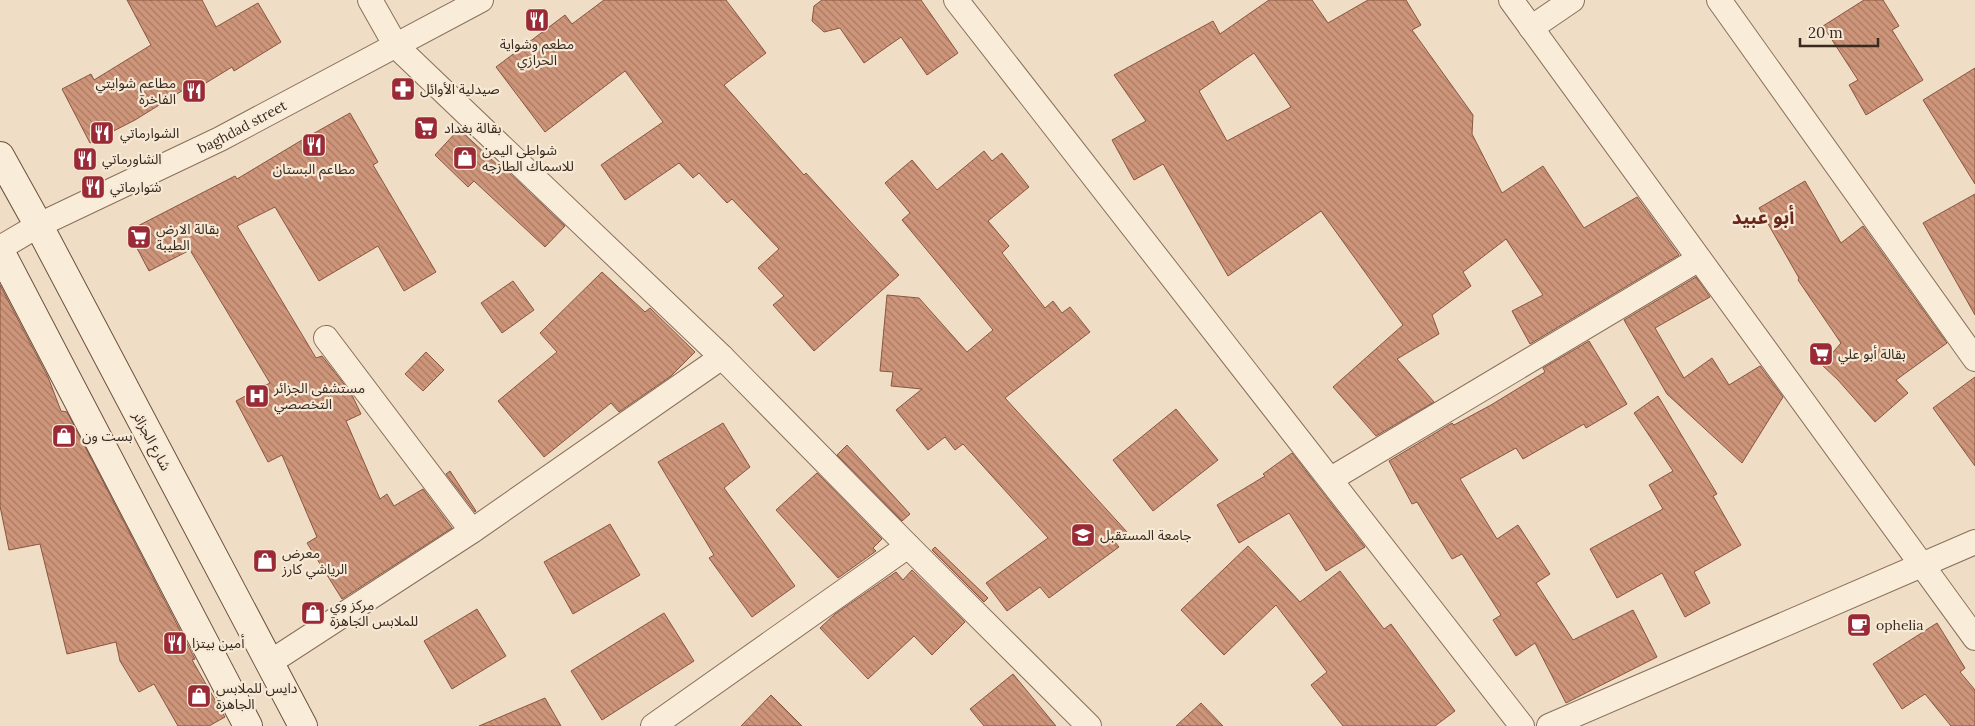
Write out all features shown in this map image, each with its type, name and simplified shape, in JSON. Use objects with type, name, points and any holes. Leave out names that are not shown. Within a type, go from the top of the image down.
[{"type":"main road","name":"شارع الجزائر","points":[[0,156],[39,226],[302,726]]},
{"type":"main road","points":[[0,250],[248,726]]},
{"type":"street","points":[[370,0],[396,46],[722,357],[1089,726]]},
{"type":"street","name":"baghdad street","points":[[0,250],[39,226],[220,139],[481,0]]},
{"type":"street","points":[[956,0],[1522,726]]},
{"type":"street","points":[[1511,0],[1975,638]]},
{"type":"street","points":[[1531,28],[1572,0]]},
{"type":"street","points":[[1719,0],[1975,359]]},
{"type":"street","points":[[1331,479],[1699,259]]},
{"type":"street","points":[[326,338],[472,531]]},
{"type":"street","points":[[269,663],[472,531],[722,357]]},
{"type":"street","points":[[1549,726],[1975,542]]},
{"type":"street","points":[[653,726],[908,546]]},
{"type":"building","points":[[127,0],[202,0],[216,27],[258,3],[281,42],[234,71],[232,67],[188,94],[185,89],[135,120],[90,143],[62,89],[91,74],[94,80],[151,45]]},
{"type":"building","points":[[604,0],[726,0],[766,53],[724,85],[804,175],[806,173],[899,275],[814,351],[773,305],[784,296],[758,268],[779,249],[732,199],[727,203],[699,173],[693,178],[679,163],[625,200],[601,165],[663,122],[625,71],[545,132],[496,67],[565,15],[572,24]]},
{"type":"building","points":[[822,0],[921,0],[958,53],[927,75],[901,37],[864,63],[840,28],[824,32],[812,21],[814,6]]},
{"type":"building","points":[[1269,0],[1312,0],[1328,23],[1368,0],[1406,0],[1421,25],[1412,30],[1473,115],[1472,134],[1502,193],[1543,166],[1584,228],[1637,197],[1679,255],[1530,344],[1512,311],[1543,295],[1506,239],[1463,272],[1471,286],[1432,315],[1439,334],[1397,359],[1434,402],[1376,436],[1333,387],[1403,325],[1321,211],[1228,276],[1163,164],[1134,180],[1112,140],[1146,121],[1114,75],[1213,21],[1220,34]],"holes":[[[1254,53],[1291,107],[1227,141],[1199,91]]]},
{"type":"building","points":[[1864,0],[1883,0],[1899,26],[1892,30],[1923,80],[1866,115],[1849,85],[1858,80],[1823,26]]},
{"type":"building","points":[[1975,68],[1975,184],[1923,100]]},
{"type":"building","points":[[350,113],[378,162],[373,165],[436,272],[404,291],[378,246],[319,281],[275,207],[237,226],[316,358],[322,356],[351,393],[361,414],[346,421],[380,499],[387,494],[394,506],[423,489],[452,528],[342,599],[307,543],[317,537],[282,455],[268,462],[236,401],[270,383],[190,250],[149,271],[128,231],[235,176],[237,179]]},
{"type":"building","points":[[459,129],[502,169],[503,167],[565,226],[545,247],[474,181],[468,187],[435,155]]},
{"type":"building","points":[[984,151],[992,161],[1002,153],[1029,187],[988,221],[1009,246],[1002,253],[1045,308],[1053,301],[1062,313],[1070,307],[1090,332],[1005,398],[1127,532],[1115,542],[1119,547],[1049,598],[1040,587],[1007,611],[986,583],[1048,538],[963,444],[955,450],[945,437],[928,450],[896,410],[922,389],[891,386],[893,372],[880,371],[887,295],[919,298],[967,352],[993,330],[902,220],[910,213],[885,183],[912,160],[937,190]]},
{"type":"building","points":[[1805,181],[1841,243],[1863,226],[1947,343],[1896,380],[1908,393],[1875,422],[1838,380],[1822,365],[1841,343],[1798,280],[1799,278],[1759,208]]},
{"type":"building","points":[[1975,194],[1975,315],[1923,223]]},
{"type":"building","points":[[602,272],[645,312],[650,308],[695,352],[671,376],[619,412],[611,403],[544,457],[498,401],[557,352],[540,333]]},
{"type":"building","points":[[1696,277],[1710,297],[1655,328],[1684,378],[1712,358],[1729,385],[1760,366],[1783,397],[1742,463],[1667,394],[1624,320]]},
{"type":"building","points":[[513,281],[534,310],[502,333],[481,303]]},
{"type":"building","points":[[0,285],[48,377],[61,411],[67,412],[195,659],[192,660],[225,717],[209,726],[178,726],[154,684],[139,692],[120,661],[116,642],[67,654],[40,544],[9,550],[0,506]]},
{"type":"building","points":[[1589,341],[1627,404],[1586,428],[1584,424],[1523,459],[1516,448],[1460,479],[1497,539],[1518,525],[1550,574],[1536,583],[1573,640],[1633,610],[1657,657],[1566,703],[1535,643],[1516,656],[1493,620],[1501,615],[1462,554],[1452,559],[1417,502],[1412,504],[1389,461],[1452,423],[1454,425],[1491,405],[1545,372],[1543,368]]},
{"type":"building","points":[[426,352],[444,370],[423,391],[405,374]]},
{"type":"building","points":[[1975,377],[1975,466],[1933,408]]},
{"type":"building","points":[[1658,396],[1717,494],[1713,496],[1741,545],[1694,572],[1710,603],[1685,617],[1662,573],[1617,598],[1590,549],[1663,509],[1649,485],[1673,471],[1634,413]]},
{"type":"building","points":[[1176,409],[1218,460],[1153,511],[1113,460]]},
{"type":"building","points":[[723,423],[750,467],[724,488],[795,586],[752,617],[709,558],[714,555],[658,462]]},
{"type":"building","points":[[847,445],[910,514],[902,521],[837,455]]},
{"type":"building","points":[[1292,453],[1365,547],[1326,571],[1289,513],[1239,543],[1217,505],[1265,476],[1263,474]]},
{"type":"building","points":[[450,471],[476,511],[475,512],[446,474]]},
{"type":"building","points":[[817,473],[882,539],[873,548],[876,551],[838,578],[776,510]]},
{"type":"building","points":[[610,524],[640,575],[573,614],[544,562]]},
{"type":"building","points":[[1248,546],[1300,602],[1340,571],[1384,629],[1391,624],[1455,711],[1435,726],[1343,726],[1311,685],[1327,672],[1276,605],[1224,655],[1181,610]]},
{"type":"building","points":[[935,547],[988,598],[984,602],[932,550]]},
{"type":"building","points":[[912,570],[965,622],[932,655],[914,636],[868,679],[820,628],[835,614],[896,572],[903,580]]},
{"type":"building","points":[[477,609],[506,656],[452,689],[424,641]]},
{"type":"building","points":[[664,613],[694,661],[602,720],[571,671]]},
{"type":"building","points":[[1937,623],[1965,668],[1960,672],[1975,690],[1975,726],[1951,726],[1925,694],[1902,709],[1873,664]]},
{"type":"building","points":[[1013,674],[1056,726],[984,726],[970,709]]},
{"type":"building","points":[[771,695],[802,726],[741,726]]},
{"type":"building","points":[[545,698],[561,726],[479,726]]},
{"type":"building","points":[[1201,703],[1223,726],[1176,726]]},
{"type":"place","name":"مطعم وشواية الحرازي","points":[[537,20]]},
{"type":"place","name":"صيدلية الأوائل","points":[[403,89]]},
{"type":"place","name":"مطاعم شوايتي الفاخرة","points":[[194,91]]},
{"type":"place","name":"بقالة بغداد","points":[[426,128]]},
{"type":"place","name":"الشوارماتي","points":[[102,133]]},
{"type":"place","name":"مطاعم البستان","points":[[314,145]]},
{"type":"place","name":"شواطى اليمن للاسماك الطازجه","points":[[465,158]]},
{"type":"place","name":"الشاورماتي","points":[[85,159]]},
{"type":"place","name":"شوارماتي","points":[[93,187]]},
{"type":"place","name":"بقالة الارض الطيبة","points":[[139,237]]},
{"type":"place","name":"بقالة أبو علي","points":[[1821,354]]},
{"type":"place","name":"مستشفى الجزائر التخصصي","points":[[257,396]]},
{"type":"place","name":"بست ون","points":[[64,436]]},
{"type":"place","name":"جامعة المستقبل","points":[[1083,535]]},
{"type":"place","name":"معرض الرياشي كارز","points":[[265,561]]},
{"type":"place","name":"مركز وي للملابس الجاهزة","points":[[313,613]]},
{"type":"place","name":"ophelia","points":[[1859,625]]},
{"type":"place","name":"أمين بيتزا","points":[[175,643]]},
{"type":"place","name":"دايس للملابس الجاهزة","points":[[199,696]]},
{"type":"district","name":"أبو عبيد","points":[[1763,217]]}]
